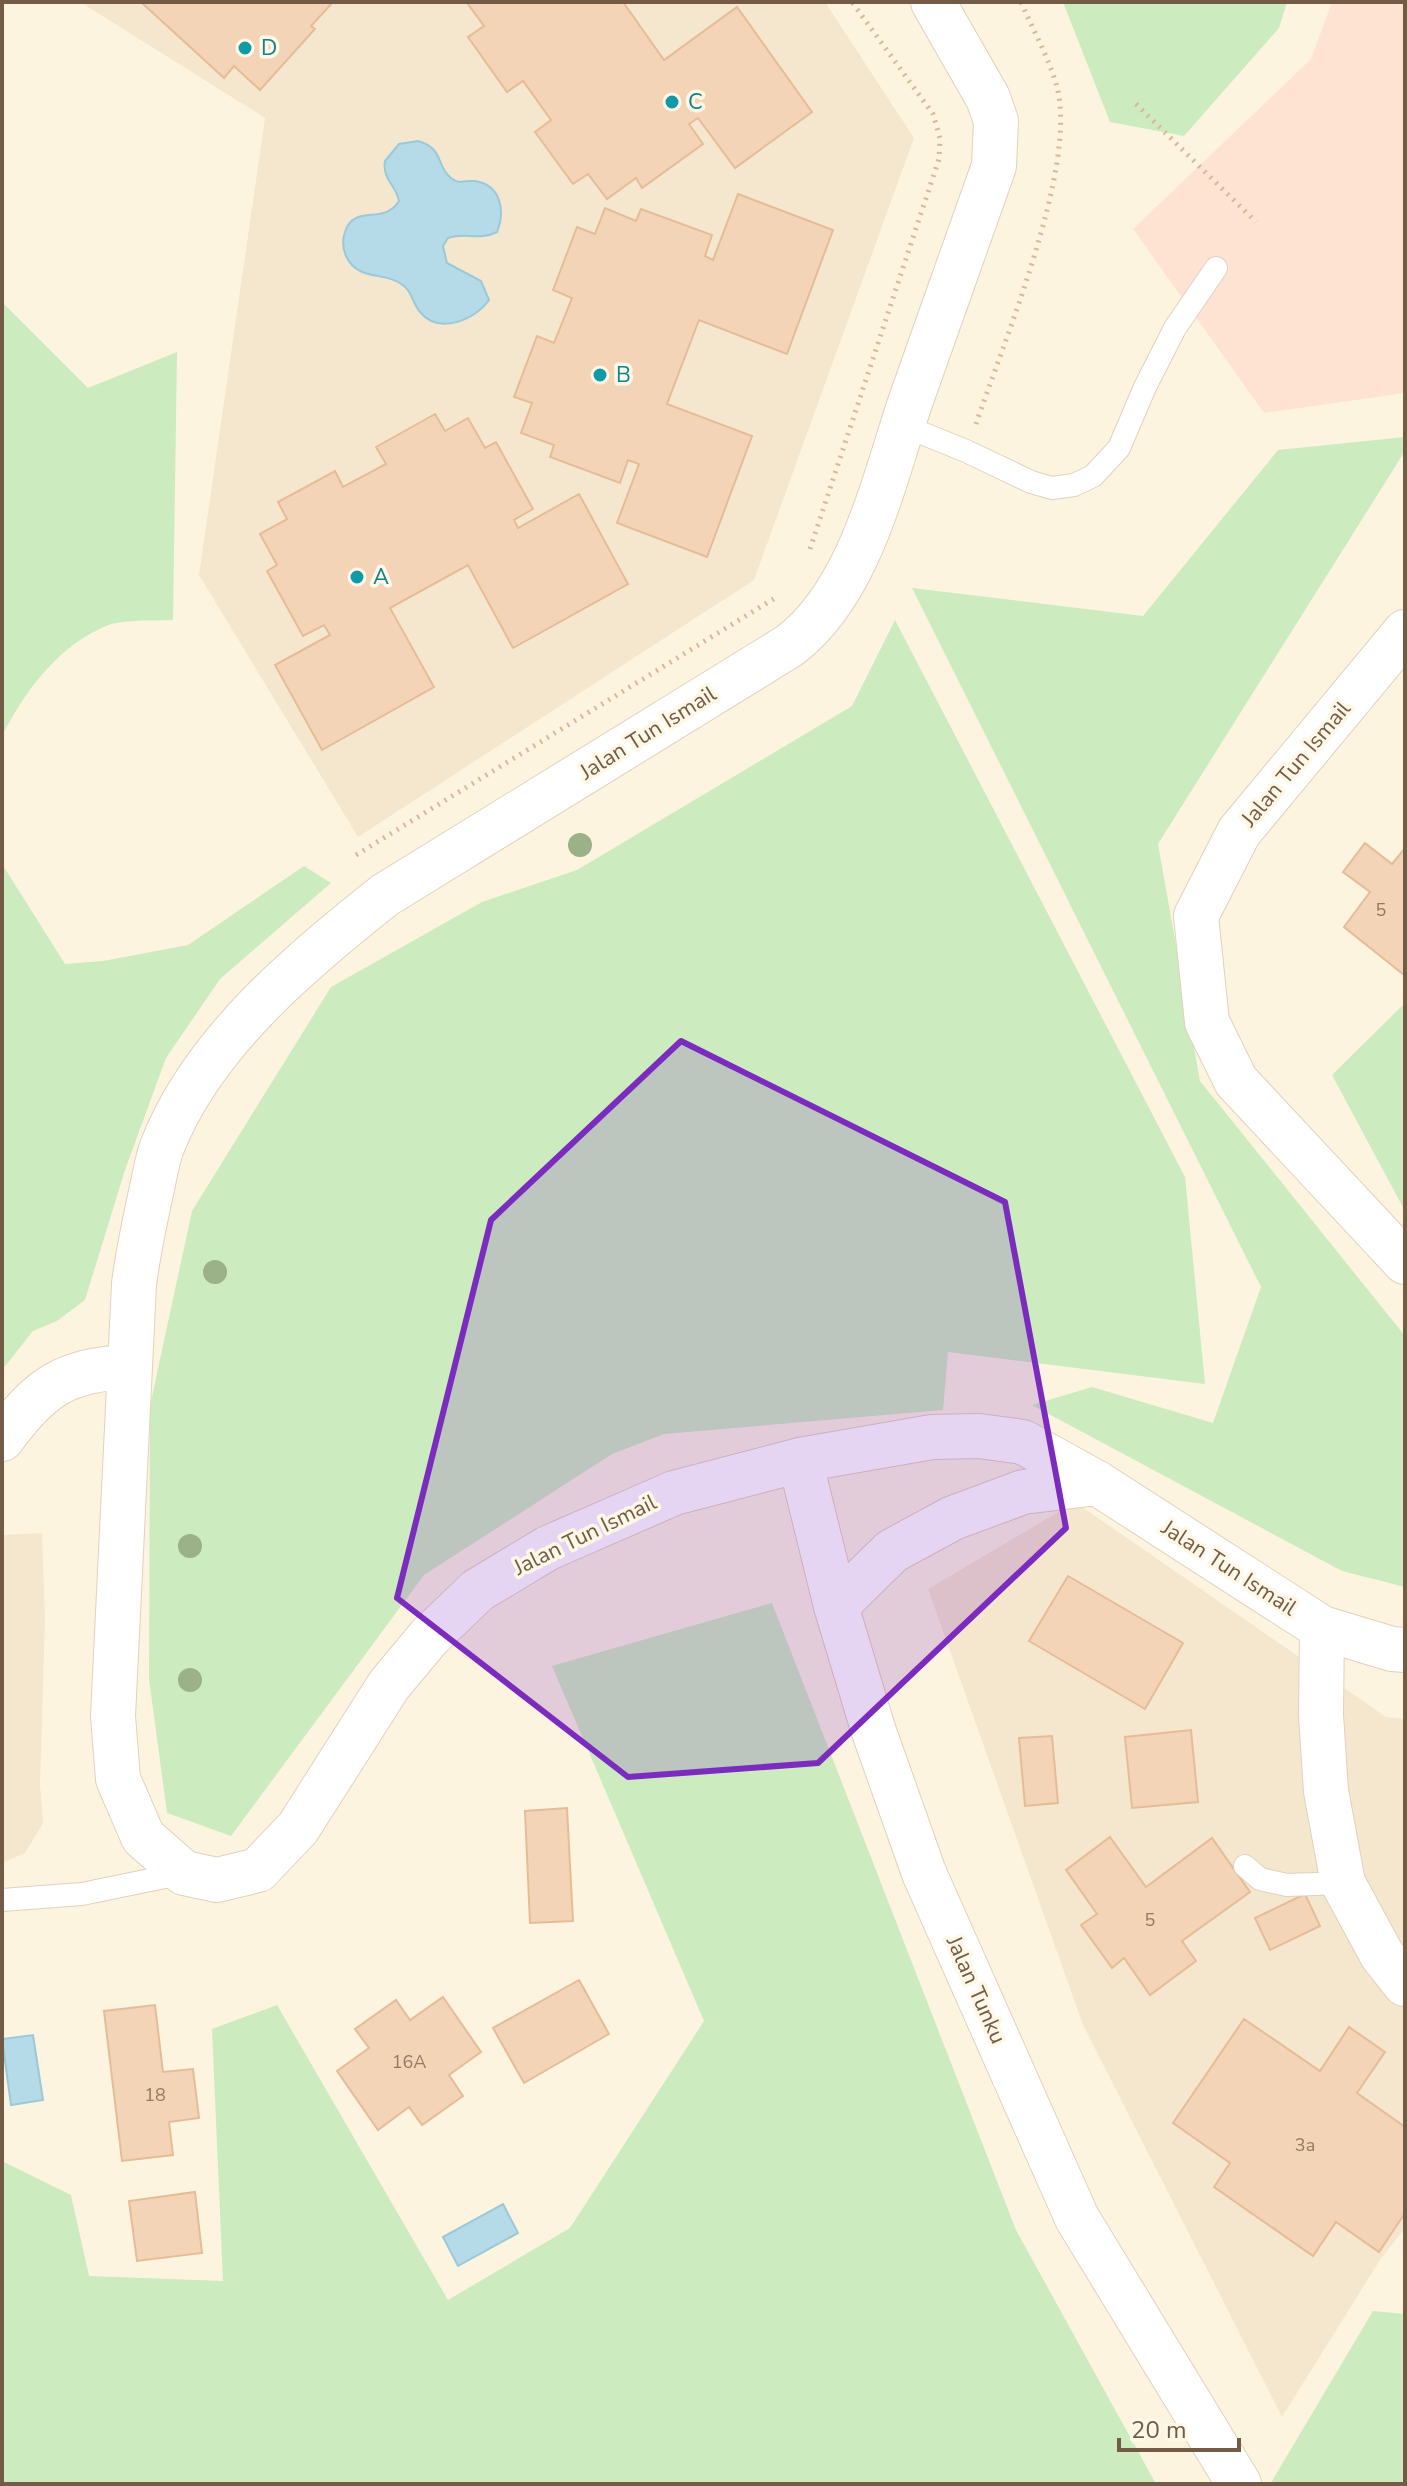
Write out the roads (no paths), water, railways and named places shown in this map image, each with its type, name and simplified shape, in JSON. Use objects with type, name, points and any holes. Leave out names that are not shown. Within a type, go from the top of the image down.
[{"type":"street","name":"Jalan Tun Ismail","points":[[933,2],[988,98],[996,121],[994,166],[869,524],[833,597],[801,636],[385,895],[335,934],[265,1001],[204,1068],[161,1149],[140,1239],[134,1284],[113,1716],[118,1779],[143,1837],[184,1873],[217,1880],[258,1870],[298,1828],[389,1685],[429,1637],[478,1590],[548,1548],[674,1493],[800,1460],[932,1437],[979,1436],[1023,1442],[1097,1483],[1322,1628],[1405,1650]]},
{"type":"street","name":"Jalan Tun Ismail","points":[[1405,632],[1239,832],[1196,916],[1207,1022],[1236,1081],[1405,1262]]},
{"type":"street","points":[[2,1439],[33,1400],[50,1385],[87,1371],[129,1367]]},
{"type":"street","name":"Jalan Tunku","points":[[800,1460],[836,1606],[873,1729],[924,1873],[1077,2218],[1239,2484]]},
{"type":"street","points":[[836,1606],[892,1551],[953,1518],[1023,1492],[1097,1483]]},
{"type":"street","points":[[1322,1628],[1321,1702],[1326,1791],[1343,1883],[1382,1955],[1405,1984]]},
{"type":"lane","points":[[902,425],[1031,482],[1052,488],[1074,485],[1093,476],[1119,448],[1175,328],[1216,268]]},
{"type":"lane","points":[[1245,1866],[1260,1879],[1287,1885],[1343,1883]]},
{"type":"lane","points":[[2,1900],[82,1894],[184,1873]]},
{"type":"water","points":[[418,141],[432,148],[451,178],[475,181],[491,188],[501,208],[497,232],[448,238],[443,246],[447,263],[481,281],[489,300],[475,314],[446,324],[428,319],[418,309],[409,291],[397,281],[358,270],[344,250],[343,238],[349,223],[355,218],[386,212],[399,201],[387,177],[385,161],[399,144]]},
{"type":"water","points":[[33,2035],[43,2100],[11,2105],[2,2039]]},
{"type":"water","points":[[503,2204],[518,2233],[458,2266],[443,2237]]},
{"type":"place","name":"D","points":[[245,48]]},
{"type":"place","name":"C","points":[[672,102]]},
{"type":"place","name":"B","points":[[600,375]]},
{"type":"place","name":"A","points":[[357,577]]}]
